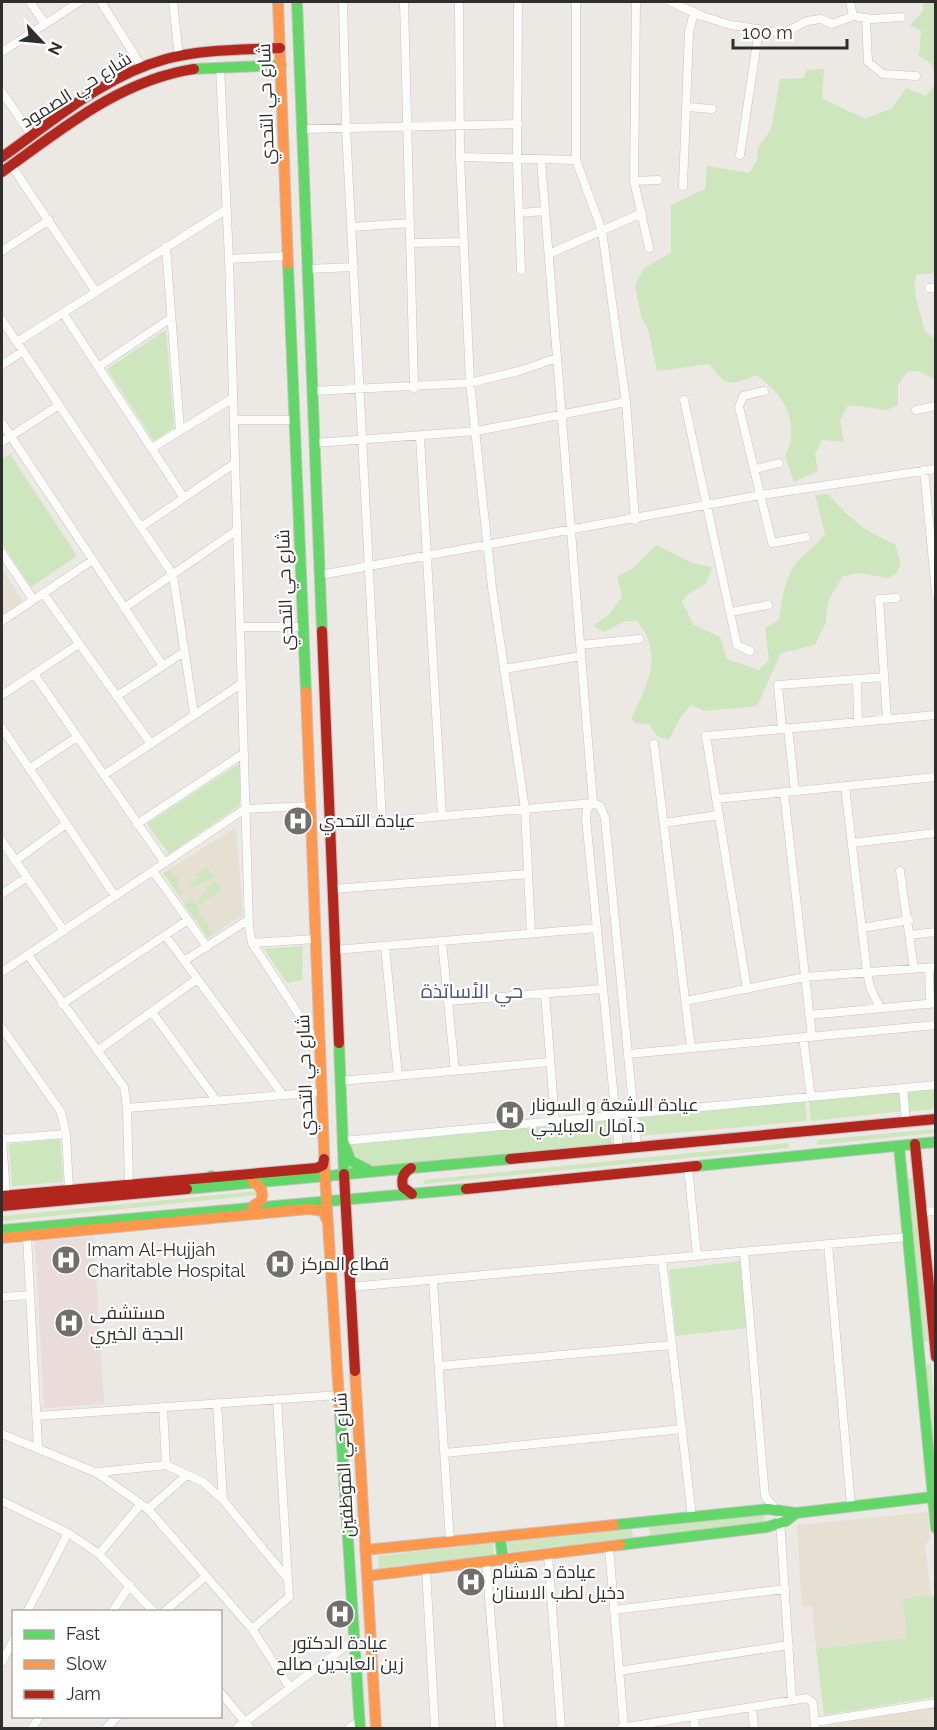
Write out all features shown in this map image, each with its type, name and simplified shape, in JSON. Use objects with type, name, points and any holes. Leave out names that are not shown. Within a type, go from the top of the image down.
[{"type":"main road","name":"شارع حي التحدي","points":[[278,2],[326,1202]]},
{"type":"main road","name":"شارع حي التحدي","points":[[297,2],[345,1200]]},
{"type":"main road","name":"شارع حي الصمود","points":[[2,157],[109,84],[142,67],[179,57],[280,48]]},
{"type":"main road","points":[[245,50],[250,56],[246,66]]},
{"type":"main road","points":[[2,172],[131,88],[182,71],[281,64]]},
{"type":"main road","points":[[307,710],[316,718],[327,711]]},
{"type":"main road","points":[[308,751],[315,742],[321,742],[327,748]]},
{"type":"main road","points":[[312,846],[316,853],[324,854],[329,851],[331,843]]},
{"type":"main road","points":[[313,874],[315,869],[322,865],[327,865],[332,871]]},
{"type":"main road","points":[[322,1096],[324,1105],[331,1108],[338,1106],[341,1099]]},
{"type":"main road","points":[[3,1199],[248,1183],[936,1119]]},
{"type":"main road","points":[[816,1130],[811,1142],[817,1154]]},
{"type":"main road","points":[[795,1132],[802,1141],[798,1156]]},
{"type":"main road","points":[[343,1141],[346,1155],[353,1163],[363,1170],[374,1172]]},
{"type":"main road","points":[[2,1238],[222,1213],[253,1206],[412,1194],[936,1142]]},
{"type":"main road","points":[[915,1144],[921,1212],[931,1263],[936,1359],[926,1359],[920,1363]]},
{"type":"main road","points":[[899,1146],[936,1528]]},
{"type":"main road","points":[[3,1199],[69,1189],[317,1168],[322,1165],[325,1158]]},
{"type":"main road","points":[[411,1168],[402,1176],[402,1184],[405,1191],[412,1194]]},
{"type":"main road","points":[[902,1180],[910,1173],[918,1180]]},
{"type":"main road","points":[[212,1176],[259,1185],[263,1194],[261,1201],[253,1206]]},
{"type":"main road","name":"شارع حي الموظفين","points":[[345,1200],[376,1728]]},
{"type":"main road","name":"شارع حي الموظفين","points":[[326,1202],[359,1725]]},
{"type":"main road","points":[[2,1230],[222,1213],[314,1209],[325,1212],[327,1220]]},
{"type":"main road","points":[[334,1320],[341,1324],[352,1318]]},
{"type":"main road","points":[[335,1343],[342,1338],[353,1341]]},
{"type":"main road","points":[[917,1343],[924,1347],[934,1342]]},
{"type":"main road","points":[[341,1438],[348,1442],[359,1437]]},
{"type":"main road","points":[[343,1462],[349,1457],[360,1460]]},
{"type":"main road","points":[[365,1550],[775,1509],[796,1513],[933,1497]]},
{"type":"main road","points":[[367,1576],[768,1527],[781,1523],[796,1513]]},
{"type":"main road","points":[[640,1522],[642,1543]]},
{"type":"main road","points":[[500,1537],[503,1560]]},
{"type":"street","points":[[30,2],[45,24]]},
{"type":"street","points":[[2,52],[79,2]]},
{"type":"street","points":[[101,2],[142,67]]},
{"type":"street","points":[[173,2],[179,57]]},
{"type":"street","points":[[343,2],[346,128],[382,821]]},
{"type":"street","points":[[404,2],[414,388]]},
{"type":"street","points":[[459,2],[458,125],[470,383],[504,669],[525,809],[531,934]]},
{"type":"street","points":[[518,2],[517,160],[522,270]]},
{"type":"street","points":[[576,2],[576,160],[602,231],[626,402],[635,520]]},
{"type":"street","points":[[636,2],[634,181],[649,248]]},
{"type":"street","points":[[671,2],[732,25],[784,33],[807,21],[821,19],[832,24],[853,16],[901,17]]},
{"type":"street","points":[[850,2],[853,16]]},
{"type":"street","points":[[683,186],[688,32],[694,12]]},
{"type":"street","points":[[866,18],[868,62],[883,74],[916,76]]},
{"type":"street","points":[[740,155],[759,29]]},
{"type":"street","points":[[220,67],[229,259],[248,920],[252,943],[320,1047]]},
{"type":"street","points":[[2,92],[32,136]]},
{"type":"street","points":[[687,107],[712,109]]},
{"type":"street","points":[[303,129],[518,124]]},
{"type":"street","points":[[460,158],[576,160]]},
{"type":"street","points":[[541,160],[593,803]]},
{"type":"street","points":[[11,165],[96,292]]},
{"type":"street","points":[[634,181],[658,180]]},
{"type":"street","points":[[17,342],[226,209]]},
{"type":"street","points":[[519,213],[545,211]]},
{"type":"street","points":[[549,254],[642,213]]},
{"type":"street","points":[[2,251],[48,220]]},
{"type":"street","points":[[352,227],[410,223]]},
{"type":"street","points":[[410,243],[464,242]]},
{"type":"street","points":[[166,248],[180,430]]},
{"type":"street","points":[[229,259],[288,256]]},
{"type":"street","points":[[308,269],[354,267]]},
{"type":"street","points":[[63,313],[184,498]]},
{"type":"street","points":[[98,367],[171,318]]},
{"type":"street","points":[[2,320],[172,575],[194,714]]},
{"type":"street","points":[[2,365],[23,351]]},
{"type":"street","points":[[313,391],[414,388],[470,383],[510,374],[557,358]]},
{"type":"street","points":[[764,391],[743,396],[740,407],[772,543],[806,537]]},
{"type":"street","points":[[152,448],[233,398]]},
{"type":"street","points":[[684,400],[737,645],[750,651]]},
{"type":"street","points":[[315,443],[477,431],[626,402]]},
{"type":"street","points":[[2,442],[59,405]]},
{"type":"street","points":[[916,410],[936,406]]},
{"type":"street","points":[[234,420],[295,420]]},
{"type":"street","points":[[2,423],[163,666]]},
{"type":"street","points":[[420,437],[442,816]]},
{"type":"street","points":[[141,527],[235,463]]},
{"type":"street","points":[[756,469],[779,463]]},
{"type":"street","points":[[320,575],[571,529],[635,520],[761,495],[936,469]]},
{"type":"street","points":[[924,470],[936,592]]},
{"type":"street","points":[[124,608],[237,530]]},
{"type":"street","points":[[2,553],[33,599]]},
{"type":"street","points":[[2,621],[93,560]]},
{"type":"street","points":[[43,593],[151,744]]},
{"type":"street","points":[[887,720],[879,599],[896,598]]},
{"type":"street","points":[[731,612],[768,605]]},
{"type":"street","points":[[240,627],[303,627]]},
{"type":"street","points":[[580,645],[639,639]]},
{"type":"street","points":[[2,695],[79,644]]},
{"type":"street","points":[[117,696],[184,652]]},
{"type":"street","points":[[504,669],[581,656]]},
{"type":"street","points":[[34,674],[165,863]]},
{"type":"street","points":[[795,791],[777,685],[884,677]]},
{"type":"street","points":[[857,679],[858,722]]},
{"type":"street","points":[[104,775],[242,684]]},
{"type":"street","points":[[747,989],[706,736],[936,715]]},
{"type":"street","points":[[2,728],[115,896]]},
{"type":"street","points":[[29,769],[78,737]]},
{"type":"street","points":[[654,744],[691,1048]]},
{"type":"street","points":[[137,824],[243,753]]},
{"type":"street","points":[[716,799],[936,777]]},
{"type":"street","points":[[845,786],[867,972],[870,987],[880,1008]]},
{"type":"street","points":[[784,792],[809,1014],[807,1037],[811,1097]]},
{"type":"street","points":[[330,826],[593,803],[600,806],[605,818],[637,1148]]},
{"type":"street","points":[[593,803],[587,808],[586,819],[619,1149]]},
{"type":"street","points":[[2,972],[245,809],[310,806]]},
{"type":"street","points":[[664,823],[719,815]]},
{"type":"street","points":[[15,861],[66,824]]},
{"type":"street","points":[[852,843],[936,833]]},
{"type":"street","points":[[2,841],[64,931]]},
{"type":"street","points":[[153,871],[207,947]]},
{"type":"street","points":[[900,871],[909,920],[914,969]]},
{"type":"street","points":[[333,890],[528,874]]},
{"type":"street","points":[[2,894],[27,877]]},
{"type":"street","points":[[62,1004],[188,920]]},
{"type":"street","points":[[184,962],[248,920]]},
{"type":"street","points":[[862,928],[909,920]]},
{"type":"street","points":[[335,950],[597,928]]},
{"type":"street","points":[[910,934],[936,933]]},
{"type":"street","points":[[165,935],[283,1095]]},
{"type":"street","points":[[252,943],[316,939]]},
{"type":"street","points":[[442,942],[455,1071]]},
{"type":"street","points":[[385,947],[398,1077]]},
{"type":"street","points":[[28,955],[122,1084],[127,1108],[129,1184]]},
{"type":"street","points":[[686,1001],[805,977],[932,968],[933,1003],[809,1014]]},
{"type":"street","points":[[97,1051],[197,979]]},
{"type":"street","points":[[448,1001],[603,989]]},
{"type":"street","points":[[545,993],[555,1121]]},
{"type":"street","points":[[152,1012],[216,1100]]},
{"type":"street","points":[[628,1054],[936,1025]]},
{"type":"street","points":[[2,1028],[58,1106],[66,1134],[69,1189]]},
{"type":"street","points":[[340,1081],[550,1062]]},
{"type":"street","points":[[343,1141],[936,1085]]},
{"type":"street","points":[[903,1088],[906,1122]]},
{"type":"street","points":[[127,1108],[283,1095],[322,1096]]},
{"type":"street","points":[[3,1199],[2,1138],[66,1134]]},
{"type":"street","points":[[688,1167],[697,1256]]},
{"type":"street","points":[[921,1212],[936,1211]]},
{"type":"street","points":[[27,1236],[38,1447]]},
{"type":"street","points":[[350,1287],[907,1237]]},
{"type":"street","points":[[828,1244],[851,1506]]},
{"type":"street","points":[[744,1252],[765,1496],[775,1509],[781,1523],[792,1700]]},
{"type":"street","points":[[662,1259],[692,1517]]},
{"type":"street","points":[[434,1280],[450,1542]]},
{"type":"street","points":[[2,1297],[30,1295]]},
{"type":"street","points":[[439,1366],[672,1345]]},
{"type":"street","points":[[36,1416],[339,1395]]},
{"type":"street","points":[[252,1629],[290,1597],[277,1399]]},
{"type":"street","points":[[217,1403],[223,1500]]},
{"type":"street","points":[[163,1407],[166,1465]]},
{"type":"street","points":[[445,1453],[682,1429]]},
{"type":"street","points":[[2,1434],[97,1473],[144,1507],[252,1629],[290,1688]]},
{"type":"street","points":[[97,1473],[166,1465],[203,1482],[223,1500],[288,1579]]},
{"type":"street","points":[[99,1554],[144,1507],[187,1474]]},
{"type":"street","points":[[2,1501],[68,1533],[99,1554],[153,1610]]},
{"type":"street","points":[[28,1610],[68,1533]]},
{"type":"street","points":[[609,1547],[622,1728],[792,1700],[811,1700],[815,1725],[936,1703]]},
{"type":"street","points":[[548,1554],[561,1728]]},
{"type":"street","points":[[486,1562],[500,1728]]},
{"type":"street","points":[[426,1569],[435,1728]]},
{"type":"street","points":[[165,1610],[206,1576]]},
{"type":"street","points":[[113,1610],[130,1585]]},
{"type":"street","points":[[614,1610],[784,1589]]},
{"type":"street","points":[[237,1728],[248,1725],[290,1688],[354,1640]]},
{"type":"street","points":[[2,1662],[12,1643]]},
{"type":"street","points":[[619,1671],[789,1646]]},
{"type":"street","points":[[222,1694],[248,1725]]},
{"type":"street","points":[[752,1707],[754,1728]]},
{"type":"street","points":[[694,1716],[695,1728]]},
{"type":"street","points":[[349,1728],[359,1725]]},
{"type":"shaded area","points":[[2,569],[23,601],[2,615]]},
{"type":"shaded area","points":[[236,827],[243,915],[208,938],[163,873]]},
{"type":"shaded area","name":"مستشفى الحجة الخيري","points":[[94,1237],[104,1404],[44,1408],[35,1241]]},
{"type":"shaded area","points":[[928,1512],[930,1540],[925,1544],[931,1596],[903,1598],[908,1638],[816,1649],[812,1606],[802,1607],[797,1525]]},
{"type":"shaded area","points":[[935,1707],[935,1728],[823,1728],[823,1726]]},
{"type":"green space","points":[[923,2],[935,2],[935,73],[930,63],[919,56],[921,31],[910,25],[923,11]]},
{"type":"green space","points":[[824,69],[822,98],[865,119],[892,108],[906,88],[926,96],[935,84],[935,273],[916,275],[915,283],[916,297],[925,332],[935,339],[935,380],[918,371],[908,371],[898,385],[898,405],[887,410],[848,405],[840,420],[844,442],[822,440],[815,454],[818,471],[794,482],[785,457],[790,444],[791,421],[775,392],[756,375],[729,382],[720,377],[709,364],[657,371],[648,329],[641,316],[635,285],[644,268],[671,253],[671,205],[705,189],[707,166],[749,173],[757,160],[758,148],[771,129],[780,79],[803,78],[807,70]]},
{"type":"green space","points":[[166,330],[174,428],[154,441],[107,369]]},
{"type":"green space","points":[[10,454],[77,556],[31,587],[2,543],[2,459]]},
{"type":"green space","points":[[828,494],[858,523],[875,535],[895,544],[901,564],[896,574],[888,578],[859,573],[843,576],[828,601],[826,622],[815,645],[781,653],[757,706],[705,711],[691,705],[680,718],[669,740],[657,736],[649,724],[636,723],[631,719],[647,682],[652,658],[650,646],[637,621],[625,621],[604,632],[593,626],[609,614],[622,597],[617,577],[633,568],[656,545],[692,563],[712,567],[706,584],[688,594],[682,602],[694,625],[720,637],[727,659],[759,670],[769,660],[765,628],[779,620],[785,587],[791,571],[825,534],[815,495]]},
{"type":"green space","points":[[240,763],[240,805],[169,854],[147,824]]},
{"type":"green space","points":[[207,867],[214,878],[191,888],[188,884],[198,878],[195,874]]},
{"type":"green space","points":[[171,869],[171,875],[180,878],[178,888],[182,894],[180,897],[163,873]]},
{"type":"green space","points":[[215,881],[221,890],[201,904],[198,899],[208,892],[206,888]]},
{"type":"green space","points":[[192,898],[199,909],[198,914],[203,917],[202,921],[206,921],[210,931],[215,933],[208,938],[184,904]]},
{"type":"green space","points":[[303,946],[302,980],[287,983],[264,949]]},
{"type":"green space","points":[[935,1089],[935,1109],[906,1112],[904,1093]]},
{"type":"green space","points":[[901,1093],[903,1111],[811,1121],[809,1101]]},
{"type":"green space","points":[[805,1101],[807,1121],[641,1136],[639,1118]]},
{"type":"green space","points":[[610,1120],[612,1145],[377,1168],[359,1160],[350,1145]]},
{"type":"green space","points":[[935,1129],[935,1133],[817,1145],[817,1140]]},
{"type":"green space","points":[[60,1139],[63,1182],[12,1186],[9,1144]]},
{"type":"green space","points":[[788,1143],[789,1148],[424,1184],[423,1180]]},
{"type":"green space","points":[[907,1179],[912,1179],[928,1341],[923,1342]]},
{"type":"green space","points":[[259,1191],[259,1195],[2,1221],[2,1216]]},
{"type":"green space","points":[[740,1261],[747,1328],[676,1336],[669,1270]]},
{"type":"green space","points":[[931,1364],[935,1415],[935,1462],[926,1365]]},
{"type":"green space","points":[[764,1515],[765,1523],[650,1536],[649,1527]]},
{"type":"green space","points":[[632,1529],[633,1538],[509,1552],[507,1542]]},
{"type":"green space","points":[[493,1543],[494,1555],[379,1568],[378,1556]]},
{"type":"green space","points":[[935,1595],[935,1697],[824,1715],[816,1649],[907,1638],[903,1598]]},
{"type":"traffic: fast","points":[[297,2],[322,631]]},
{"type":"traffic: fast","points":[[194,69],[281,65]]},
{"type":"traffic: fast","points":[[288,264],[306,692]]},
{"type":"traffic: fast","points":[[339,1043],[344,1174]]},
{"type":"traffic: fast","points":[[343,1141],[351,1161],[370,1171]]},
{"type":"traffic: fast","points":[[697,1166],[936,1142]]},
{"type":"traffic: fast","points":[[899,1146],[936,1528]]},
{"type":"traffic: fast","points":[[187,1189],[510,1159]]},
{"type":"traffic: fast","points":[[211,1176],[233,1182]]},
{"type":"traffic: fast","points":[[2,1230],[466,1189]]},
{"type":"traffic: fast","points":[[340,1414],[360,1728]]},
{"type":"traffic: fast","points":[[614,1525],[768,1509],[796,1513],[932,1497]]},
{"type":"traffic: fast","points":[[620,1545],[767,1527],[786,1521],[796,1513]]},
{"type":"traffic: fast","points":[[500,1537],[503,1560]]},
{"type":"traffic: slow","points":[[278,2],[288,264]]},
{"type":"traffic: slow","points":[[306,692],[325,1176]]},
{"type":"traffic: slow","points":[[325,1176],[340,1414]]},
{"type":"traffic: slow","points":[[253,1182],[260,1187],[262,1192],[261,1201],[253,1206]]},
{"type":"traffic: slow","points":[[2,1238],[309,1209],[323,1211],[327,1220]]},
{"type":"traffic: slow","points":[[355,1371],[376,1728]]},
{"type":"traffic: slow","points":[[365,1550],[614,1525]]},
{"type":"traffic: slow","points":[[367,1576],[620,1545]]},
{"type":"traffic: jam","points":[[2,157],[100,88],[143,67],[194,53],[280,48]]},
{"type":"traffic: jam","points":[[2,172],[69,124],[116,95],[167,75],[194,69]]},
{"type":"traffic: jam","points":[[322,631],[339,1043]]},
{"type":"traffic: jam","points":[[510,1159],[936,1119]]},
{"type":"traffic: jam","points":[[915,1144],[936,1357]]},
{"type":"traffic: jam","points":[[2,1196],[317,1168],[323,1165],[324,1159]]},
{"type":"traffic: jam","points":[[466,1189],[697,1166]]},
{"type":"traffic: jam","points":[[411,1168],[404,1174],[402,1181],[403,1187],[412,1194]]},
{"type":"traffic: jam","points":[[344,1174],[355,1371]]},
{"type":"traffic: jam","points":[[2,1206],[187,1189]]},
{"type":"place","name":"عيادة التحدي","points":[[298,821]]},
{"type":"place","name":"عيادة الاشعة و السونار د.آمال العبايجي","points":[[510,1115]]},
{"type":"place","name":"Imam Al-Hujjah Charitable Hospital","points":[[66,1260]]},
{"type":"place","name":"قطاع المركز","points":[[280,1264]]},
{"type":"place","name":"مستشفى الحجة الخيري","points":[[69,1323]]},
{"type":"place","name":"عيادة د هشام دخيل لطب الاسنان","points":[[471,1582]]},
{"type":"place","name":"عيادة الدكتور زين العابدين صالح","points":[[340,1614]]},
{"type":"district","name":"حي الأساتذة","points":[[472,991]]}]
